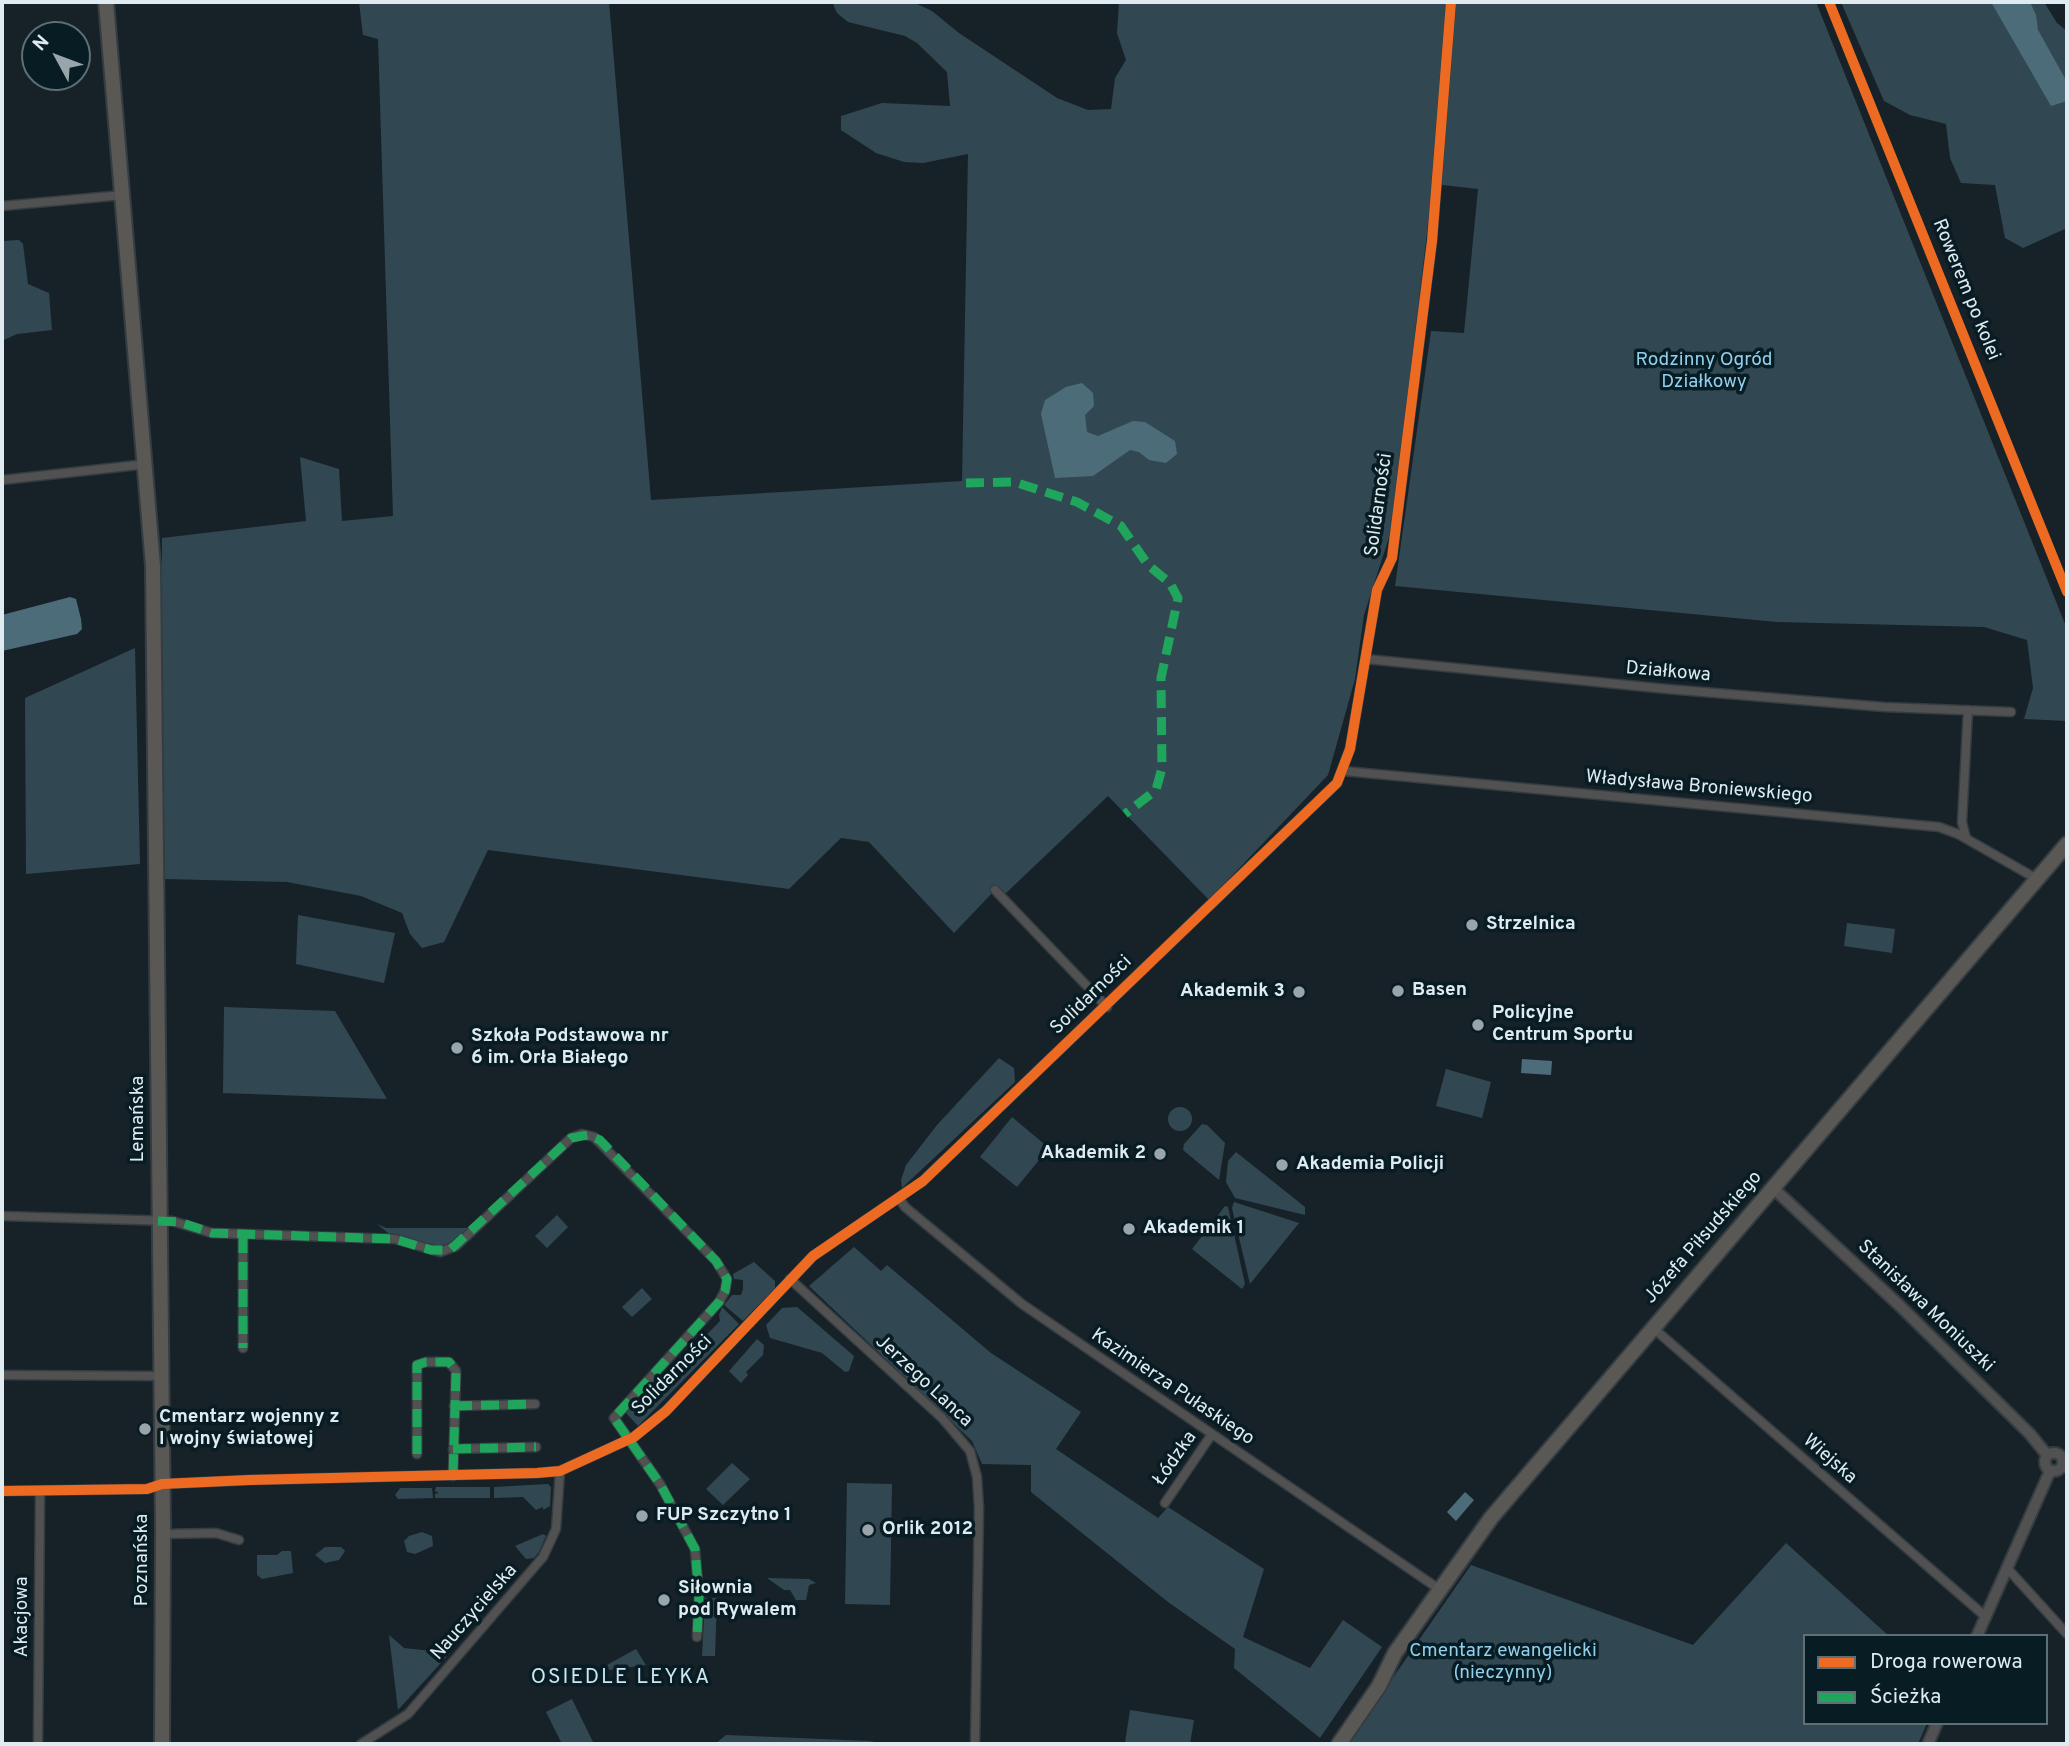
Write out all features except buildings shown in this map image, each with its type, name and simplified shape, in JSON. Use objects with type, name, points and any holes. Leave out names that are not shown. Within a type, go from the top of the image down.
[{"type":"main road","name":"Lemańska","points":[[106,2],[147,464],[153,566],[161,1376]]},
{"type":"main road","name":"Józefa Piłsudskiego","points":[[1328,1744],[1498,1509],[2067,844]]},
{"type":"main road","name":"Poznańska","points":[[161,1376],[162,1744]]},
{"type":"main road","name":"Józefa Piłsudskiego","points":[[1339,1744],[1379,1686],[1395,1653]]},
{"type":"street","name":"Solidarności","points":[[2,1491],[147,1489],[162,1484],[560,1471],[628,1440],[666,1411],[824,1246],[923,1181],[1338,783],[1344,771],[1377,590],[1392,558],[1432,241],[1451,2]]},
{"type":"street","points":[[2,206],[123,195]]},
{"type":"street","points":[[2,480],[147,464]]},
{"type":"street","name":"Działkowa","points":[[1366,659],[1681,690],[2011,712]]},
{"type":"street","points":[[1966,838],[1962,822],[1968,710]]},
{"type":"street","name":"Władysława Broniewskiego","points":[[1344,771],[1939,827],[1966,838],[2037,879]]},
{"type":"street","points":[[995,890],[1107,1007]]},
{"type":"street","points":[[2,1216],[178,1222],[212,1233],[396,1239],[431,1250],[450,1250],[571,1138],[582,1135],[594,1137],[716,1261],[727,1279],[719,1302],[614,1414],[615,1422],[660,1484],[698,1555],[697,1637]]},
{"type":"street","name":"Stanisława Moniuszki","points":[[1773,1188],[1899,1305],[2030,1434],[2047,1455],[2059,1455],[2065,1467]]},
{"type":"street","name":"Kazimierza Pułaskiego","points":[[899,1198],[905,1207],[1022,1304],[1439,1588]]},
{"type":"street","points":[[243,1235],[243,1348]]},
{"type":"street","name":"Jerzego Lanca","points":[[790,1279],[942,1418],[970,1451],[977,1477],[979,1508],[975,1744]]},
{"type":"street","name":"Wiejska","points":[[1652,1327],[1986,1617]]},
{"type":"street","points":[[417,1454],[417,1365],[426,1362],[454,1364],[453,1476]]},
{"type":"street","points":[[2,1375],[161,1376]]},
{"type":"street","points":[[453,1406],[535,1404]]},
{"type":"street","name":"Łódzka","points":[[1165,1503],[1212,1434]]},
{"type":"street","points":[[453,1449],[536,1447]]},
{"type":"street","points":[[2047,1455],[2045,1464],[2050,1471]]},
{"type":"street","points":[[2050,1471],[2065,1467]]},
{"type":"street","name":"Nauczycielska","points":[[361,1744],[408,1714],[543,1557],[556,1529],[560,1471]]},
{"type":"street","points":[[1977,1634],[2050,1471]]},
{"type":"street","name":"Akacjowa","points":[[38,1744],[40,1491]]},
{"type":"street","points":[[163,1534],[216,1533],[239,1541]]},
{"type":"street","points":[[2007,1568],[2067,1634]]},
{"type":"street","points":[[1928,1744],[1936,1725]]},
{"type":"green space","name":"Rodzinny Ogród Działkowy","points":[[359,2],[609,2],[651,500],[962,481],[968,154],[923,163],[904,162],[876,153],[841,130],[841,116],[882,103],[950,106],[947,72],[917,43],[905,36],[848,22],[837,13],[832,2],[913,2],[932,11],[959,33],[1057,98],[1088,110],[1111,109],[1115,78],[1126,60],[1117,33],[1119,2],[1816,2],[2067,629],[2067,721],[2024,719],[2033,688],[2027,640],[1984,627],[1777,622],[1395,586],[1431,331],[1464,333],[1478,189],[1443,185],[1432,190],[1392,528],[1364,615],[1355,679],[1328,775],[1209,900],[1108,796],[1005,894],[998,887],[954,933],[869,842],[841,838],[789,889],[488,850],[444,942],[422,948],[410,934],[402,913],[361,896],[287,882],[165,879],[161,837],[162,538],[306,521],[300,457],[339,469],[342,521],[393,516],[378,39],[363,35]]},
{"type":"green space","points":[[1841,2],[2044,2],[2057,23],[2067,31],[2067,228],[2023,248],[2005,238],[1995,185],[1961,183],[1950,158],[1946,124],[1910,115],[1884,101]]},
{"type":"green space","points":[[19,240],[23,244],[28,284],[49,293],[52,330],[17,334],[2,341],[2,241]]},
{"type":"green space","points":[[135,648],[140,864],[26,874],[25,698]]},
{"type":"green space","points":[[298,915],[395,933],[384,983],[296,964]]},
{"type":"green space","points":[[1847,923],[1895,929],[1892,953],[1844,946]]},
{"type":"green space","points":[[224,1007],[335,1011],[387,1099],[223,1093]]},
{"type":"green space","points":[[999,1058],[1014,1068],[1015,1082],[902,1188],[901,1180],[906,1165],[937,1125]]},
{"type":"green space","points":[[1446,1069],[1491,1082],[1482,1118],[1436,1106]]},
{"type":"green space","points":[[1175,1107],[1185,1107],[1192,1114],[1192,1124],[1185,1131],[1175,1131],[1168,1124],[1168,1114]]},
{"type":"green space","points":[[1012,1117],[1049,1148],[1017,1187],[980,1157]]},
{"type":"green space","points":[[1202,1124],[1207,1125],[1225,1143],[1219,1180],[1183,1150],[1184,1144]]},
{"type":"green space","points":[[1236,1152],[1305,1207],[1305,1215],[1235,1198],[1226,1182],[1228,1161]]},
{"type":"green space","points":[[1234,1202],[1299,1223],[1250,1284],[1232,1208]]},
{"type":"green space","points":[[1225,1206],[1228,1207],[1245,1284],[1242,1289],[1192,1249]]},
{"type":"green space","points":[[557,1215],[568,1227],[547,1248],[535,1236]]},
{"type":"green space","points":[[377,1224],[386,1228],[468,1228],[450,1243],[439,1246],[388,1233]]},
{"type":"green space","points":[[854,1247],[881,1271],[887,1265],[991,1353],[1081,1412],[1056,1449],[1158,1518],[1168,1507],[1264,1569],[1243,1637],[1310,1668],[1343,1620],[1382,1647],[1320,1738],[1234,1668],[1235,1649],[1168,1602],[1031,1492],[1031,1465],[982,1464],[972,1441],[809,1286]]},
{"type":"green space","points":[[754,1262],[775,1281],[775,1288],[743,1321],[724,1305],[732,1295],[741,1295],[743,1289],[743,1280],[734,1279],[733,1274]]},
{"type":"green space","points":[[642,1288],[652,1299],[632,1317],[622,1307]]},
{"type":"green space","points":[[722,1307],[739,1324],[638,1426],[625,1412],[636,1403],[639,1405],[720,1321]]},
{"type":"green space","points":[[797,1307],[854,1356],[849,1371],[845,1372],[822,1353],[770,1338],[766,1325],[782,1308]]},
{"type":"green space","points":[[757,1339],[764,1345],[763,1355],[746,1372],[748,1375],[741,1383],[729,1371]]},
{"type":"green space","points":[[732,1463],[750,1479],[723,1505],[706,1489]]},
{"type":"green space","name":"Orlik 2012","points":[[847,1483],[892,1484],[890,1605],[845,1604]]},
{"type":"green space","points":[[548,1484],[551,1487],[550,1506],[543,1510],[543,1507],[536,1510],[523,1497],[494,1498],[494,1487]]},
{"type":"green space","points":[[436,1487],[490,1487],[490,1498],[435,1498],[435,1494],[439,1493],[435,1491]]},
{"type":"green space","points":[[400,1488],[432,1488],[433,1498],[398,1499],[395,1495]]},
{"type":"green space","points":[[422,1532],[432,1536],[433,1546],[415,1554],[407,1552],[404,1541],[409,1536]]},
{"type":"green space","points":[[543,1534],[546,1536],[534,1558],[526,1559],[515,1546]]},
{"type":"green space","name":"Cmentarz ewangelicki (nieczynny)","points":[[1786,1543],[1887,1634],[1803,1634],[1803,1725],[1926,1725],[1918,1744],[1347,1744],[1471,1565],[1693,1645]]},
{"type":"green space","points":[[325,1547],[341,1547],[345,1551],[339,1560],[325,1563],[315,1555]]},
{"type":"green space","points":[[282,1551],[291,1551],[293,1573],[262,1579],[257,1575],[257,1555],[277,1555]]},
{"type":"green space","points":[[767,1578],[809,1579],[816,1583],[809,1585],[806,1600],[796,1600],[790,1590],[784,1590]]},
{"type":"green space","points":[[705,1598],[717,1598],[715,1656],[702,1656]]},
{"type":"green space","points":[[389,1635],[404,1648],[450,1653],[398,1710]]},
{"type":"green space","points":[[636,1649],[646,1665],[609,1670],[607,1665]]},
{"type":"green space","points":[[572,1699],[594,1744],[562,1744],[546,1712]]},
{"type":"green space","points":[[1130,1710],[1194,1720],[1190,1744],[1125,1743]]},
{"type":"green space","points":[[726,1735],[870,1741],[883,1744],[715,1744]]},
{"type":"shaded area","points":[[1991,2],[2030,2],[2036,15],[2038,30],[2067,82],[2067,101],[2051,106]]},
{"type":"shaded area","points":[[1082,383],[1093,393],[1094,406],[1085,415],[1087,432],[1098,436],[1133,421],[1145,422],[1175,441],[1177,454],[1166,463],[1149,460],[1139,452],[1130,450],[1093,476],[1055,478],[1041,414],[1045,400],[1066,387]]},
{"type":"shaded area","points":[[70,597],[76,599],[81,619],[82,629],[77,634],[2,651],[2,615]]},
{"type":"shaded area","points":[[1522,1059],[1552,1061],[1551,1075],[1521,1073]]},
{"type":"shaded area","points":[[1465,1492],[1474,1500],[1456,1521],[1447,1512]]},
{"type":"marked path","points":[[966,483],[1014,482],[1077,502],[1121,526],[1148,565],[1170,583],[1178,598],[1161,678],[1162,768],[1156,790],[1125,814]]},
{"type":"marked path","points":[[158,1221],[179,1222],[212,1233],[395,1239],[431,1250],[450,1250],[571,1138],[588,1135],[600,1140],[716,1261],[727,1279],[719,1302],[614,1418],[660,1484],[695,1549],[699,1596],[697,1637]]},
{"type":"marked path","points":[[243,1235],[243,1348]]},
{"type":"marked path","points":[[417,1454],[417,1365],[426,1362],[449,1362],[456,1371],[453,1476]]},
{"type":"marked path","points":[[454,1406],[535,1404]]},
{"type":"marked path","points":[[453,1449],[536,1447]]},
{"type":"cycle path","points":[[2,1491],[147,1489],[162,1484],[249,1480],[537,1473],[560,1471],[634,1437],[666,1411],[813,1256],[923,1181],[1337,783],[1350,749],[1377,590],[1392,558],[1432,241],[1451,2]]},
{"type":"cycle path","name":"Rowerem po kolei","points":[[1829,2],[2067,592]]},
{"type":"place","name":"Strzelnica","points":[[1472,925]]},
{"type":"place","name":"Basen","points":[[1398,991]]},
{"type":"place","name":"Akademik 3","points":[[1299,992]]},
{"type":"place","name":"Policyjne Centrum Sportu","points":[[1478,1025]]},
{"type":"place","name":"Szkoła Podstawowa nr 6 im. Orła Białego","points":[[457,1048]]},
{"type":"place","name":"Akademik 2","points":[[1160,1154]]},
{"type":"place","name":"Akademia Policji","points":[[1282,1165]]},
{"type":"place","name":"Akademik 1","points":[[1129,1229]]},
{"type":"place","name":"Cmentarz wojenny z I wojny światowej","points":[[145,1429]]},
{"type":"place","name":"FUP Szczytno 1","points":[[642,1516]]},
{"type":"place","name":"Orlik 2012","points":[[868,1530]]},
{"type":"place","name":"Siłownia pod Rywalem","points":[[664,1600]]},
{"type":"district","name":"OSIEDLE LEYKA","points":[[621,1679]]}]
